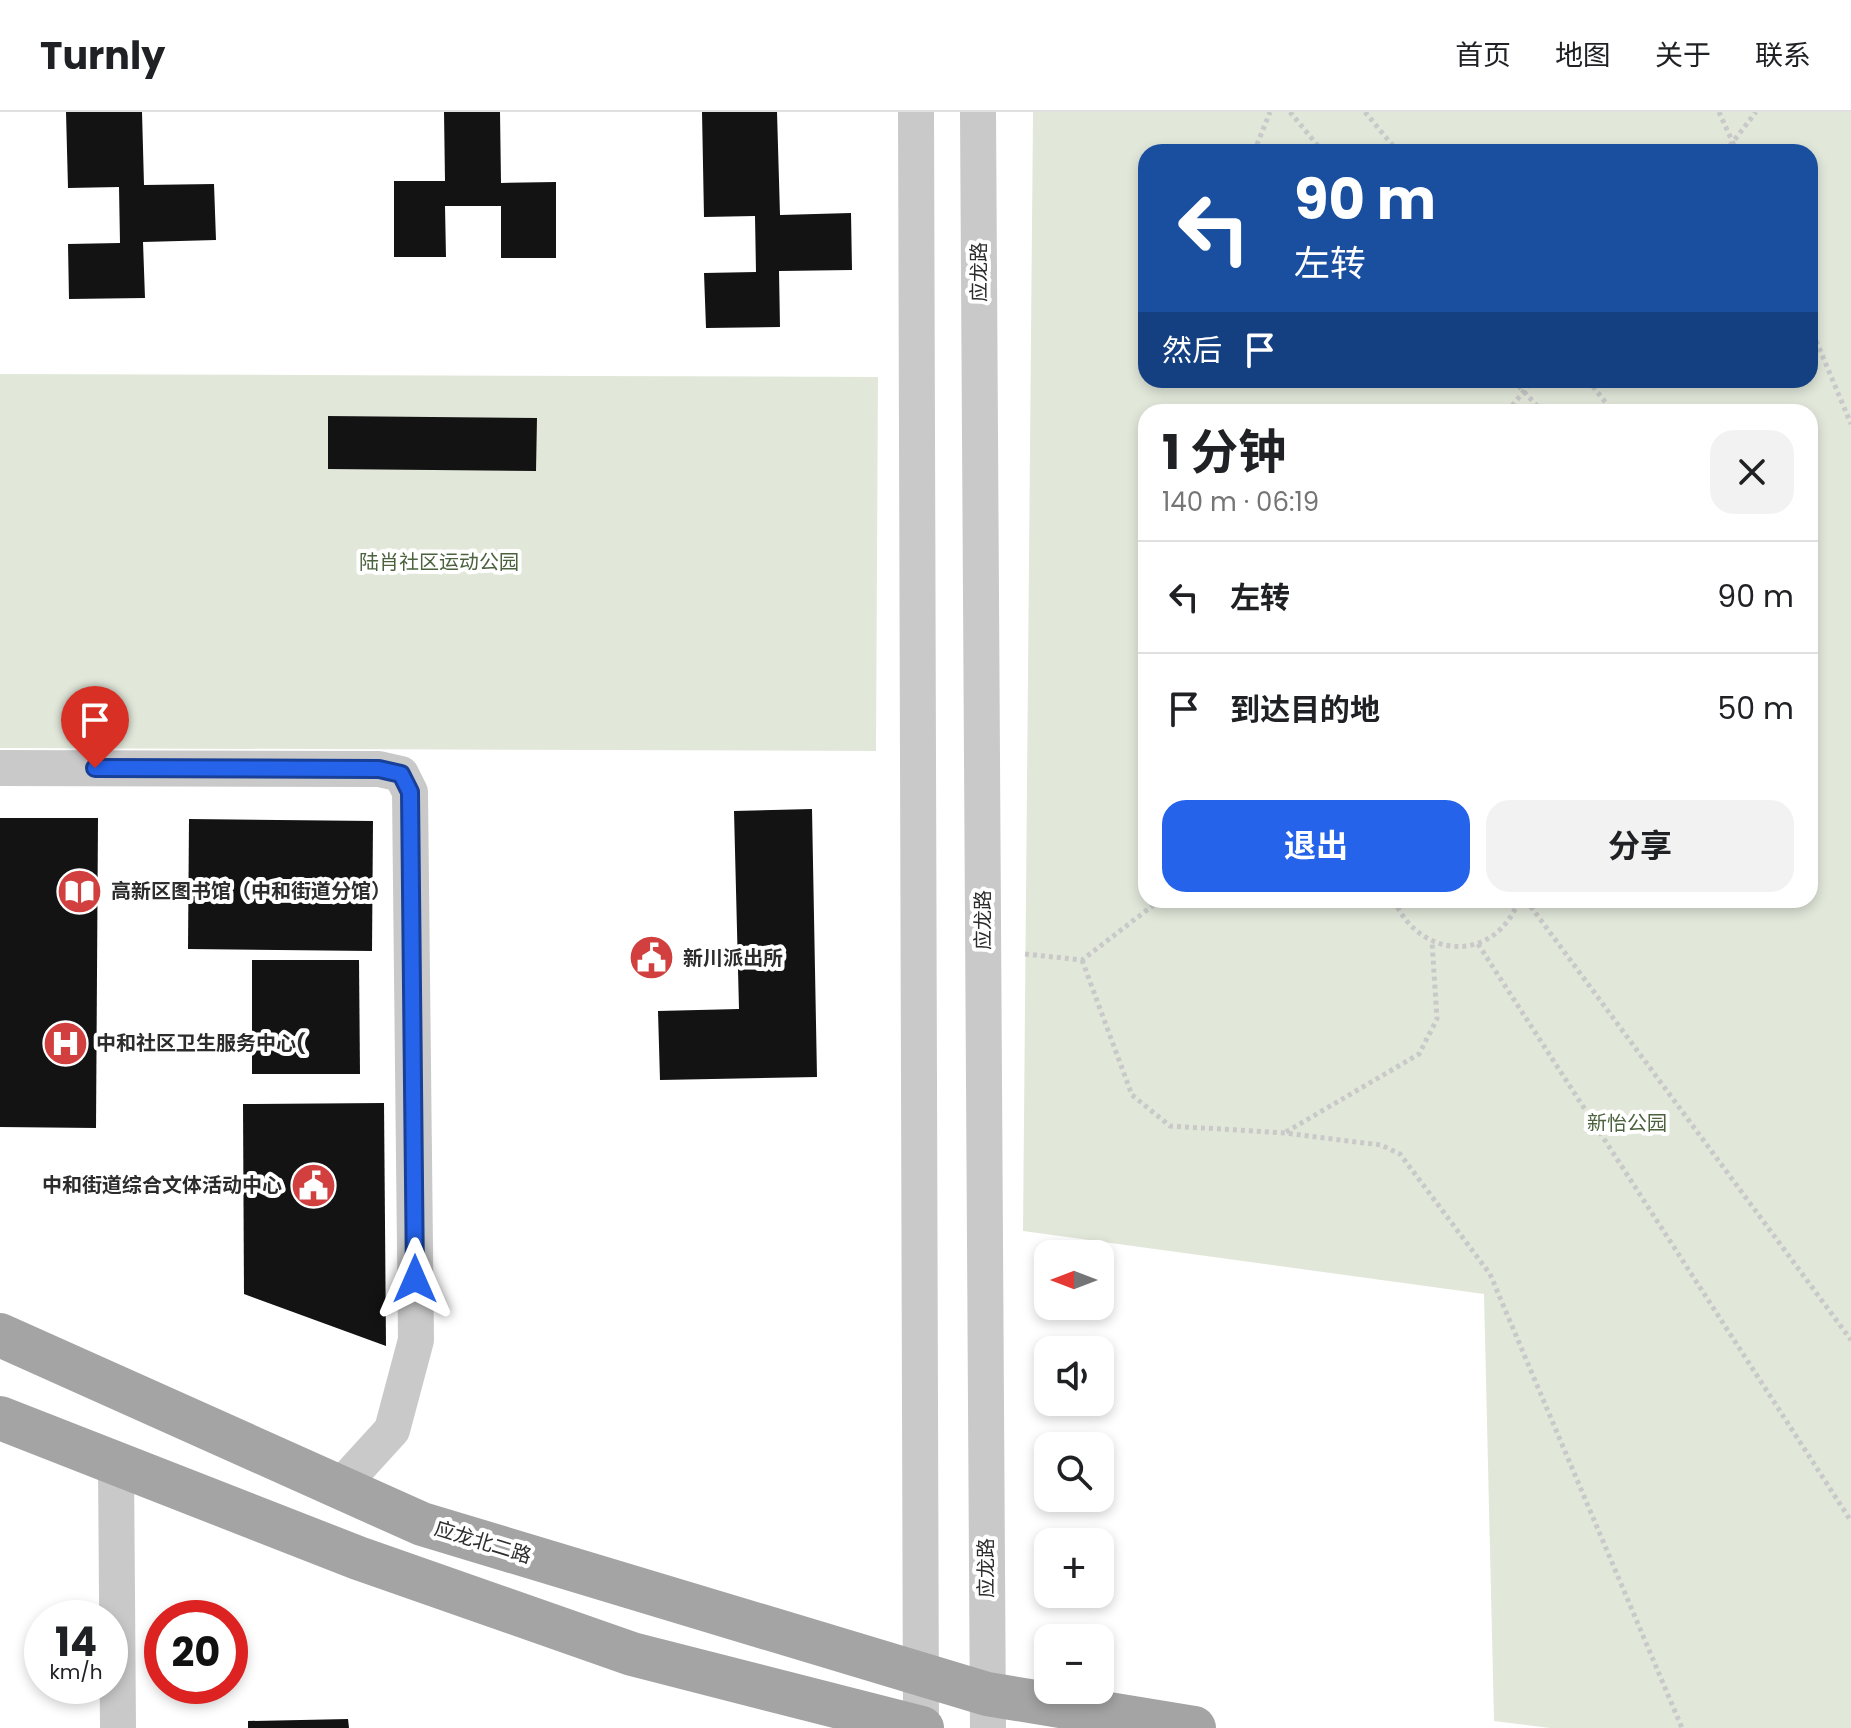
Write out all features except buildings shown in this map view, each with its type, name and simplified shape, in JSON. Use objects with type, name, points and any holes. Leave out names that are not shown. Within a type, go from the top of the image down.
[{"type":"main road","name":"应龙北二路","points":[[0,1335],[422,1524],[921,1674],[987,1711],[1194,1728]]},
{"type":"main road","points":[[0,1418],[358,1558],[632,1654],[921,1728]]},
{"type":"street","points":[[916,112],[921,1728]]},
{"type":"street","name":"应龙路","points":[[978,112],[987,1711]]},
{"type":"street","points":[[0,768],[379,769],[401,774],[410,792],[416,1340],[392,1430],[340,1487]]},
{"type":"street","points":[[116,1464],[118,1728]]},
{"type":"path","points":[[1257,144],[1270,112]]},
{"type":"path","points":[[1290,112],[1316,144]]},
{"type":"path","points":[[1365,112],[1391,144]]},
{"type":"path","points":[[1719,112],[1733,142],[1756,112]]},
{"type":"path","points":[[1818,345],[1851,424]]},
{"type":"path","points":[[1520,388],[1535,404]]},
{"type":"path","points":[[1513,404],[1526,388]]},
{"type":"path","points":[[1594,388],[1607,404]]},
{"type":"path","points":[[1025,954],[1082,960],[1150,908]]},
{"type":"path","points":[[1398,908],[1414,932],[1432,942],[1455,947],[1478,944],[1498,933],[1516,908]]},
{"type":"path","points":[[1532,908],[1851,1340]]},
{"type":"path","points":[[1285,1133],[1419,1054],[1437,1019],[1432,942]]},
{"type":"path","points":[[1478,944],[1851,1521]]},
{"type":"path","points":[[1082,960],[1132,1095],[1170,1126],[1285,1133],[1381,1145],[1400,1154],[1490,1274],[1682,1728]]},
{"type":"green space","name":"新怡公园","points":[[1033,112],[1851,112],[1851,1728],[1550,1728],[1494,1721],[1484,1294],[1114,1243],[1114,1240],[1089,1240],[1023,1231]]},
{"type":"green space","name":"陆肖社区运动公园","points":[[0,374],[878,377],[876,751],[0,748]]},
{"type":"place","name":"高新区图书馆（中和街道分馆）","points":[[80,891]]},
{"type":"place","name":"新川派出所","points":[[652,958]]},
{"type":"place","name":"中和社区卫生服务中心(","points":[[65,1043]]},
{"type":"place","name":"中和街道综合文体活动中心","points":[[313,1185]]},
{"type":"route","points":[[95,768],[379,769],[401,774],[410,792],[415,1279]]}]
